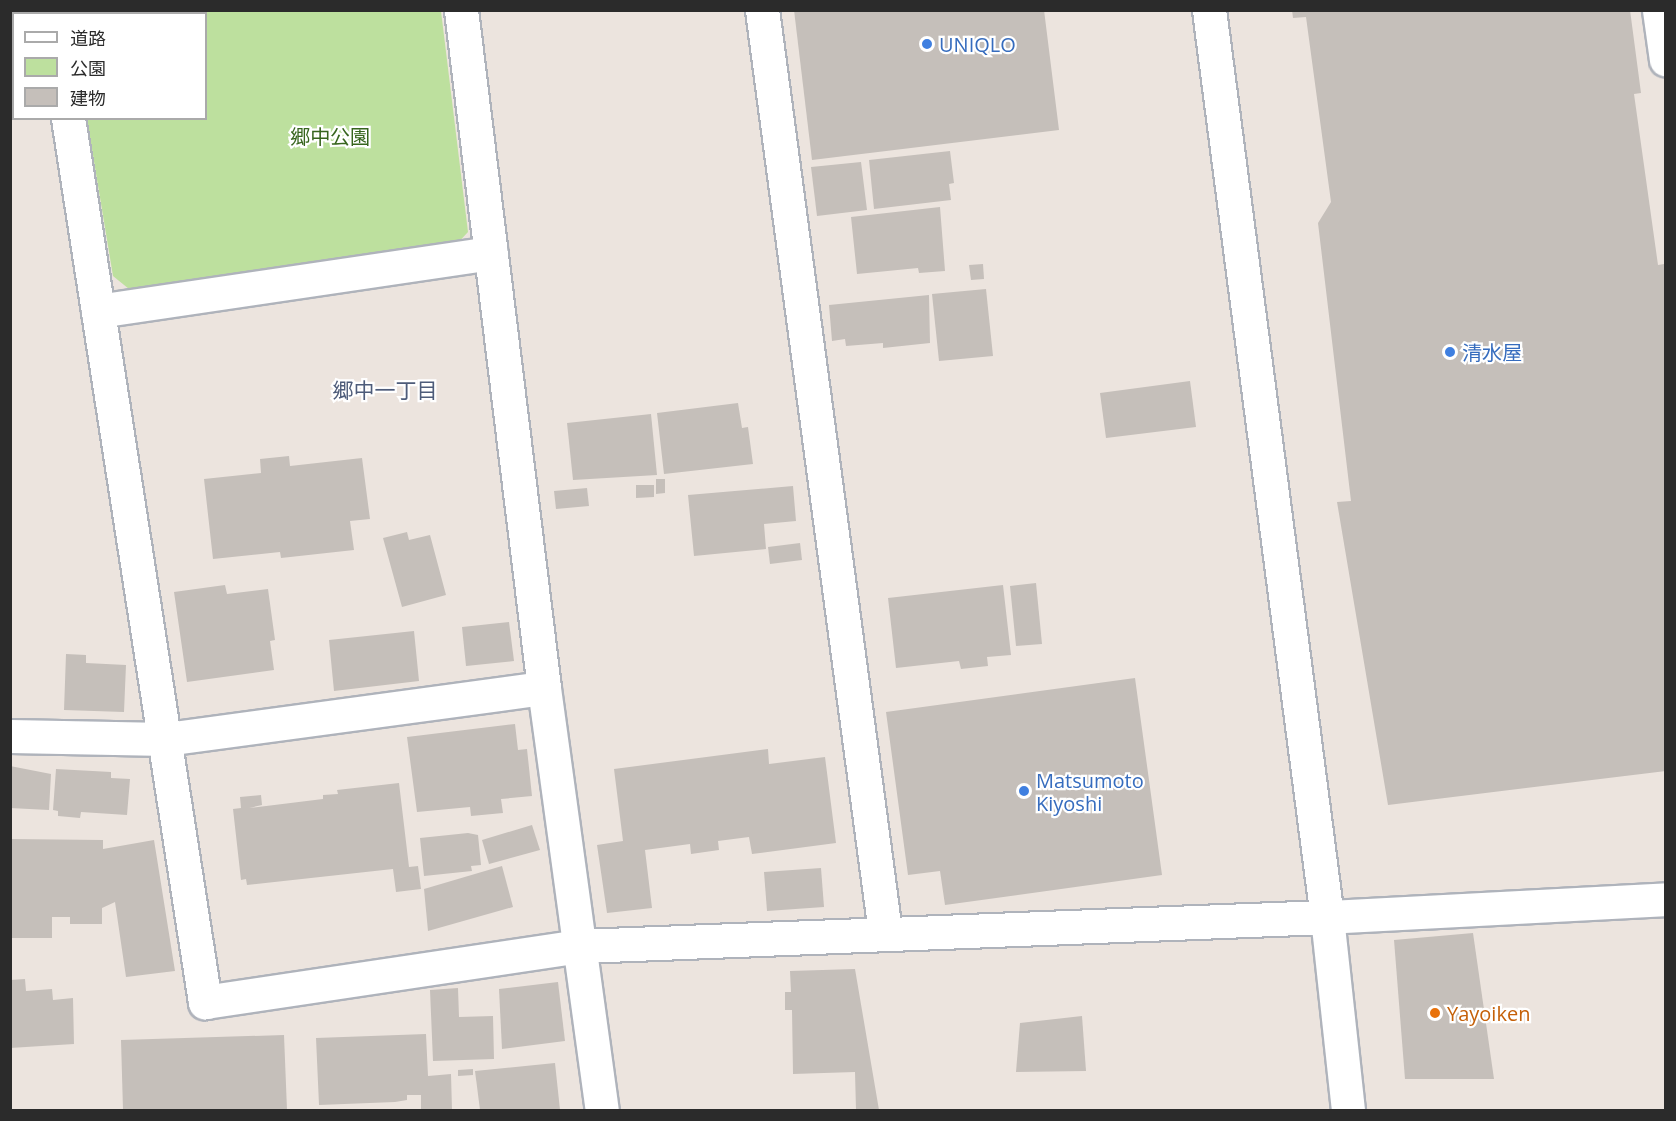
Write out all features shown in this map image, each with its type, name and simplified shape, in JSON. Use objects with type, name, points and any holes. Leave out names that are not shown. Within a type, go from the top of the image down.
[{"type":"street","points":[[461,10],[544,688],[602,1110]]},
{"type":"street","points":[[762,10],[885,932]]},
{"type":"street","points":[[1209,10],[1327,916],[1348,1110]]},
{"type":"street","points":[[1659,10],[1665,60]]},
{"type":"street","points":[[68,120],[205,1002],[581,946],[1327,916],[1665,899]]},
{"type":"street","points":[[98,311],[491,253]]},
{"type":"street","points":[[10,736],[166,739],[544,688]]},
{"type":"green space","name":"郷中公園","points":[[69,11],[441,11],[468,232],[454,247],[129,289],[113,276],[87,120],[207,120],[207,12]]},
{"type":"building","points":[[794,10],[1044,10],[1059,130],[812,160]]},
{"type":"building","points":[[1292,10],[1630,10],[1641,93],[1634,94],[1658,265],[1664,264],[1666,275],[1666,771],[1388,805],[1337,502],[1351,501],[1318,223],[1331,202],[1306,17],[1293,18]]},
{"type":"building","points":[[12,62],[12,117],[10,117],[10,63]]},
{"type":"building","points":[[950,151],[954,183],[949,184],[951,200],[874,209],[869,160]]},
{"type":"building","points":[[861,162],[867,210],[817,216],[811,167]]},
{"type":"building","points":[[940,207],[945,271],[919,273],[918,268],[857,274],[851,217]]},
{"type":"building","points":[[983,264],[984,279],[971,280],[969,265]]},
{"type":"building","points":[[986,289],[993,356],[939,361],[932,294]]},
{"type":"building","points":[[929,295],[930,343],[883,348],[883,343],[846,346],[845,339],[832,341],[829,305]]},
{"type":"building","points":[[1190,381],[1196,427],[1106,438],[1100,393]]},
{"type":"building","points":[[738,403],[742,428],[748,427],[753,464],[664,474],[657,413]]},
{"type":"building","points":[[651,414],[657,475],[573,480],[567,423]]},
{"type":"building","points":[[289,456],[290,466],[362,458],[370,519],[350,521],[354,550],[281,558],[280,552],[213,559],[204,479],[261,473],[260,459]]},
{"type":"building","points":[[656,479],[665,479],[665,493],[656,494]]},
{"type":"building","points":[[636,485],[654,485],[654,497],[636,498]]},
{"type":"building","points":[[793,486],[796,521],[764,524],[766,549],[694,556],[688,495]]},
{"type":"building","points":[[587,488],[589,506],[556,509],[554,491]]},
{"type":"building","points":[[407,532],[409,540],[430,535],[446,595],[402,607],[383,538]]},
{"type":"building","points":[[800,543],[802,560],[770,564],[768,547]]},
{"type":"building","points":[[1036,583],[1042,644],[1016,646],[1010,586]]},
{"type":"building","points":[[225,585],[227,594],[268,589],[275,640],[270,641],[274,670],[187,682],[174,592]]},
{"type":"building","points":[[1003,585],[1011,655],[987,657],[988,666],[961,669],[959,661],[896,668],[888,598]]},
{"type":"building","points":[[509,622],[514,661],[466,666],[462,627]]},
{"type":"building","points":[[414,631],[419,681],[334,691],[329,640]]},
{"type":"building","points":[[66,654],[86,655],[86,663],[126,665],[124,712],[64,710]]},
{"type":"building","name":"Matsumoto Kiyoshi","points":[[1135,678],[1162,875],[945,905],[940,871],[908,875],[886,712]]},
{"type":"building","points":[[515,724],[518,750],[527,749],[532,796],[501,799],[503,813],[471,816],[470,807],[417,812],[407,737]]},
{"type":"building","points":[[768,749],[769,764],[825,757],[836,843],[752,854],[749,837],[718,841],[719,850],[691,854],[690,844],[645,850],[652,908],[607,913],[597,845],[623,841],[614,769]]},
{"type":"building","points":[[10,766],[51,774],[49,810],[10,808]]},
{"type":"building","points":[[56,769],[111,772],[111,778],[130,779],[127,815],[81,812],[80,818],[58,816],[58,811],[53,810]]},
{"type":"building","points":[[399,783],[409,867],[418,866],[421,889],[396,892],[393,869],[247,885],[246,879],[241,880],[233,809],[241,808],[240,797],[261,795],[262,805],[249,808],[323,799],[323,795],[338,794],[337,790]]},
{"type":"building","points":[[532,825],[540,850],[489,864],[482,840]]},
{"type":"building","points":[[468,833],[478,835],[481,865],[471,866],[472,871],[424,876],[420,838]]},
{"type":"building","points":[[10,839],[103,840],[103,849],[154,840],[175,971],[126,977],[115,902],[102,908],[102,924],[70,924],[70,917],[52,917],[52,938],[10,938]]},
{"type":"building","points":[[502,866],[513,907],[428,931],[424,889]]},
{"type":"building","points":[[821,868],[824,907],[767,911],[764,872]]},
{"type":"building","points":[[1473,933],[1494,1079],[1405,1079],[1394,940]]},
{"type":"building","points":[[855,969],[879,1110],[856,1110],[855,1072],[793,1074],[792,1010],[785,1010],[785,992],[791,992],[790,971]]},
{"type":"building","points":[[25,979],[26,991],[52,989],[53,1000],[73,998],[74,1044],[10,1048],[10,980]]},
{"type":"building","points":[[558,982],[565,1041],[502,1049],[499,989]]},
{"type":"building","points":[[458,988],[459,1017],[493,1016],[494,1059],[433,1061],[430,990]]},
{"type":"building","points":[[1082,1016],[1086,1071],[1016,1072],[1020,1023]]},
{"type":"building","points":[[426,1034],[428,1076],[451,1074],[452,1110],[421,1110],[421,1095],[407,1095],[407,1100],[395,1102],[319,1105],[316,1038]]},
{"type":"building","points":[[284,1035],[287,1110],[123,1110],[121,1040]]},
{"type":"building","points":[[555,1063],[560,1110],[480,1110],[475,1071]]},
{"type":"building","points":[[473,1069],[473,1075],[458,1076],[458,1070]]},
{"type":"place","name":"UNIQLO","points":[[927,44]]},
{"type":"place","name":"清水屋","points":[[1450,352]]},
{"type":"place","name":"Matsumoto Kiyoshi","points":[[1024,791]]},
{"type":"place","name":"Yayoiken","points":[[1435,1013]]},
{"type":"district","name":"郷中一丁目","points":[[385,390]]}]
